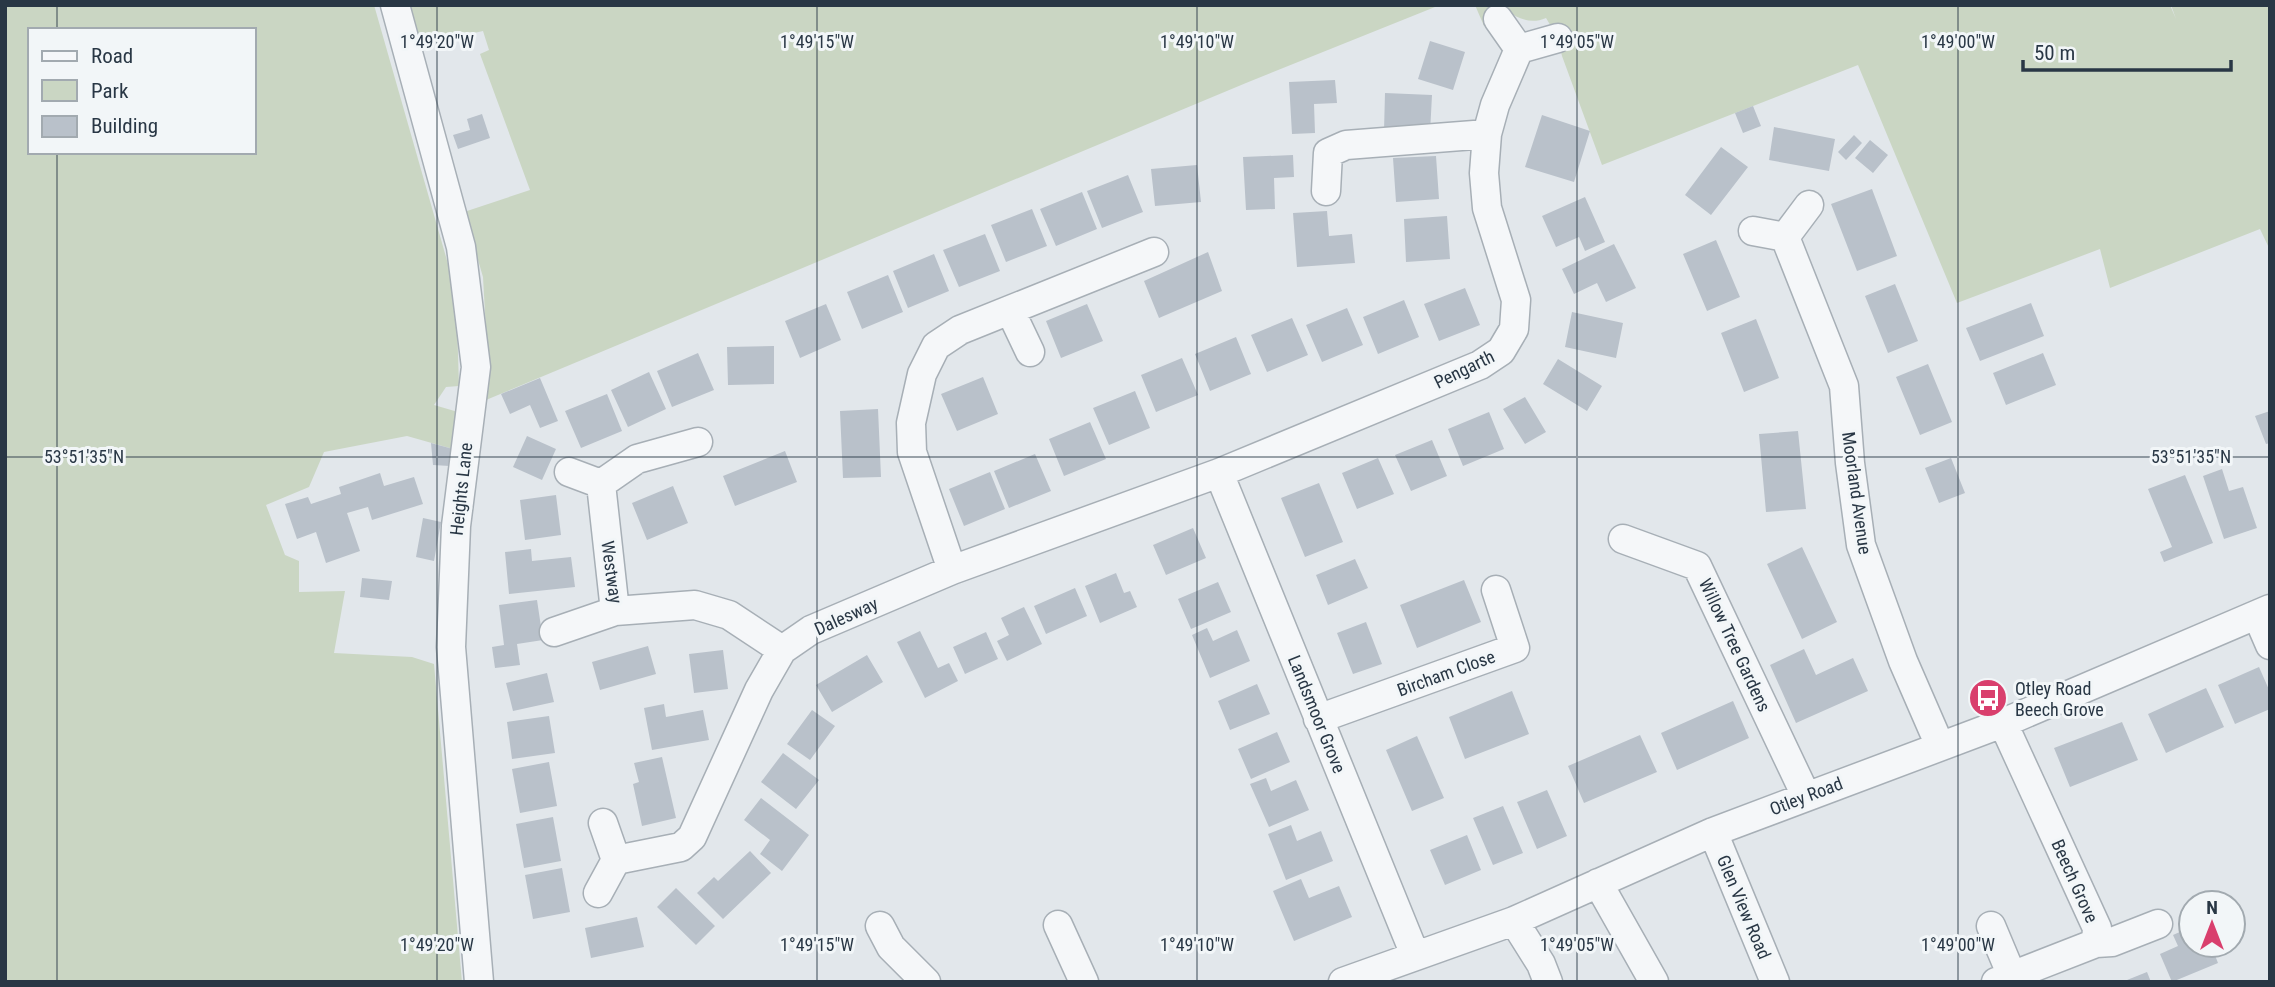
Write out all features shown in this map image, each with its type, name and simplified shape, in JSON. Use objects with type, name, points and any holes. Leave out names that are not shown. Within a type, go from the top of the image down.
[{"type":"street","name":"Heights Lane","points":[[395,5],[461,247],[476,367],[456,526],[451,647],[480,982]]},
{"type":"street","points":[[1498,19],[1519,49],[1558,38]]},
{"type":"street","name":"Pengarth","points":[[1219,473],[1480,365],[1501,351],[1514,329],[1516,300],[1487,208],[1484,173],[1487,134],[1494,105],[1519,49]]},
{"type":"street","points":[[1326,191],[1328,153],[1346,145],[1487,134]]},
{"type":"street","points":[[1754,231],[1785,237],[1809,205]]},
{"type":"street","name":"Moorland Avenue","points":[[1785,237],[1844,386],[1850,463],[1861,545],[1903,661],[1940,746]]},
{"type":"street","points":[[952,570],[912,452],[911,423],[922,374],[936,346],[960,330],[1154,252]]},
{"type":"street","points":[[1010,310],[1030,352]]},
{"type":"street","points":[[569,472],[601,484],[637,459],[698,442]]},
{"type":"street","name":"Dalesway","points":[[616,860],[681,847],[692,837],[759,690],[782,650],[811,630],[952,570],[1219,473]]},
{"type":"street","name":"Landsmoor Grove","points":[[1219,473],[1415,956]]},
{"type":"street","name":"Westway","points":[[601,484],[615,611],[695,605],[729,615],[782,650]]},
{"type":"street","name":"Willow Tree Gardens","points":[[1623,539],[1697,566],[1806,796]]},
{"type":"street","name":"Bircham Close","points":[[1318,719],[1515,648],[1496,590]]},
{"type":"street","points":[[554,632],[615,611]]},
{"type":"street","points":[[2264,612],[2270,645]]},
{"type":"street","name":"Otley Road","points":[[1343,982],[1514,921],[1713,832],[2003,723],[2264,612]]},
{"type":"street","name":"Beech Grove","points":[[2003,723],[2097,928],[2096,943],[2004,979]]},
{"type":"street","points":[[598,893],[616,860],[603,823]]},
{"type":"street","name":"Glen View Road","points":[[1713,832],[1775,982]]},
{"type":"street","points":[[1598,883],[1654,982]]},
{"type":"street","points":[[1514,921],[1544,973]]},
{"type":"street","points":[[2096,943],[2112,942],[2158,924]]},
{"type":"street","points":[[1058,925],[1084,982]]},
{"type":"street","points":[[880,926],[891,947],[926,982]]},
{"type":"street","points":[[1991,926],[2004,979]]},
{"type":"green space","points":[[5,5],[374,5],[456,292],[459,386],[446,387],[434,405],[458,412],[453,449],[407,436],[324,452],[309,487],[266,505],[285,555],[299,561],[299,592],[345,591],[334,653],[412,657],[434,664],[462,982],[5,982]]},
{"type":"green space","points":[[410,5],[1440,5],[1246,83],[486,400],[487,349],[483,277],[464,212],[530,190],[480,54],[489,50],[483,31],[420,45]]},
{"type":"green space","points":[[1475,5],[2170,5],[2176,19],[2171,5],[2270,5],[2270,250],[2260,229],[2110,288],[2100,249],[1957,303],[1858,65],[1602,165],[1562,56],[1558,38],[1546,18],[1526,20],[1507,10],[1498,19],[1484,26]]},
{"type":"building","points":[[1430,41],[1465,52],[1453,90],[1418,79]]},
{"type":"building","points":[[1335,80],[1337,103],[1314,104],[1315,133],[1292,134],[1289,82]]},
{"type":"building","points":[[1385,93],[1432,95],[1430,133],[1384,131]]},
{"type":"building","points":[[1753,106],[1761,126],[1743,133],[1735,113]]},
{"type":"building","points":[[482,114],[490,138],[458,149],[453,135],[470,130],[467,119]]},
{"type":"building","points":[[1542,115],[1590,131],[1574,182],[1525,167]]},
{"type":"building","points":[[1774,127],[1835,139],[1829,171],[1769,160]]},
{"type":"building","points":[[1854,135],[1862,143],[1846,160],[1838,152]]},
{"type":"building","points":[[1870,140],[1888,155],[1873,173],[1855,158]]},
{"type":"building","points":[[1721,147],[1748,167],[1711,215],[1685,195]]},
{"type":"building","points":[[1293,155],[1294,177],[1274,178],[1275,209],[1246,210],[1243,157]]},
{"type":"building","points":[[1436,156],[1439,199],[1396,202],[1393,158]]},
{"type":"building","points":[[1197,165],[1201,202],[1155,206],[1151,169]]},
{"type":"building","points":[[1128,175],[1143,212],[1102,228],[1087,191]]},
{"type":"building","points":[[1872,189],[1897,256],[1857,271],[1831,204]]},
{"type":"building","points":[[1082,192],[1097,229],[1056,246],[1040,209]]},
{"type":"building","points":[[1585,197],[1605,242],[1585,251],[1579,237],[1556,247],[1542,216]]},
{"type":"building","points":[[1032,209],[1047,246],[1006,262],[991,225]]},
{"type":"building","points":[[1327,211],[1329,236],[1352,234],[1355,263],[1297,267],[1293,213]]},
{"type":"building","points":[[1447,216],[1450,259],[1406,262],[1404,219]]},
{"type":"building","points":[[985,234],[1000,271],[959,287],[943,250]]},
{"type":"building","points":[[1716,240],[1740,297],[1707,311],[1683,254]]},
{"type":"building","points":[[1614,244],[1636,288],[1606,302],[1597,283],[1574,294],[1562,269]]},
{"type":"building","points":[[1208,252],[1222,291],[1159,318],[1144,281]]},
{"type":"building","points":[[934,254],[949,291],[908,308],[893,271]]},
{"type":"building","points":[[888,275],[903,312],[862,329],[847,292]]},
{"type":"building","points":[[1895,284],[1918,341],[1888,353],[1865,296]]},
{"type":"building","points":[[1465,288],[1480,325],[1439,341],[1424,304]]},
{"type":"building","points":[[1404,300],[1419,337],[1378,354],[1363,317]]},
{"type":"building","points":[[2031,303],[2044,336],[1980,361],[1966,328]]},
{"type":"building","points":[[826,304],[841,340],[800,358],[785,321]]},
{"type":"building","points":[[1087,304],[1103,341],[1061,358],[1046,321]]},
{"type":"building","points":[[1347,308],[1363,345],[1322,362],[1306,325]]},
{"type":"building","points":[[1572,312],[1623,323],[1616,358],[1565,347]]},
{"type":"building","points":[[1292,318],[1308,355],[1267,372],[1251,335]]},
{"type":"building","points":[[1756,319],[1779,378],[1744,392],[1721,333]]},
{"type":"building","points":[[1236,337],[1251,374],[1210,391],[1195,354]]},
{"type":"building","points":[[774,346],[774,384],[728,385],[727,347]]},
{"type":"building","points":[[698,353],[714,390],[672,407],[657,371]]},
{"type":"building","points":[[2043,353],[2056,385],[2006,405],[1993,373]]},
{"type":"building","points":[[1182,358],[1198,395],[1156,412],[1141,375]]},
{"type":"building","points":[[1558,359],[1602,386],[1587,411],[1543,384]]},
{"type":"building","points":[[1928,364],[1952,422],[1920,435],[1896,377]]},
{"type":"building","points":[[649,372],[666,409],[628,427],[611,390]]},
{"type":"building","points":[[983,377],[998,414],[957,431],[941,394]]},
{"type":"building","points":[[540,378],[558,421],[540,428],[530,405],[510,414],[501,394]]},
{"type":"building","points":[[1135,391],[1150,428],[1109,445],[1093,408]]},
{"type":"building","points":[[607,394],[622,431],[581,448],[565,411]]},
{"type":"building","points":[[1525,397],[1546,432],[1525,444],[1503,409]]},
{"type":"building","points":[[878,409],[881,477],[843,478],[840,411]]},
{"type":"building","points":[[2270,411],[2270,443],[2266,444],[2255,416]]},
{"type":"building","points":[[1489,412],[1504,449],[1463,466],[1448,429]]},
{"type":"building","points":[[1090,422],[1106,459],[1064,476],[1049,439]]},
{"type":"building","points":[[1798,431],[1806,509],[1766,512],[1759,434]]},
{"type":"building","points":[[527,436],[556,449],[542,480],[513,467]]},
{"type":"building","points":[[1432,440],[1447,476],[1411,491],[1395,455]]},
{"type":"building","points":[[431,443],[453,449],[450,466],[433,465]]},
{"type":"building","points":[[785,451],[797,482],[735,506],[723,476]]},
{"type":"building","points":[[1035,454],[1051,491],[1009,508],[994,471]]},
{"type":"building","points":[[1378,458],[1394,494],[1357,509],[1342,473]]},
{"type":"building","points":[[1951,458],[1965,493],[1939,503],[1925,468]]},
{"type":"building","points":[[2222,469],[2229,491],[2243,487],[2257,528],[2224,539],[2203,476]]},
{"type":"building","points":[[990,472],[1005,509],[964,526],[949,489]]},
{"type":"building","points":[[380,473],[384,486],[414,477],[423,504],[372,520],[368,507],[347,513],[360,551],[326,563],[316,532],[297,539],[285,504],[308,497],[311,504],[341,494],[339,487]]},
{"type":"building","points":[[2185,475],[2213,543],[2164,562],[2160,552],[2172,547],[2148,489]]},
{"type":"building","points":[[1319,483],[1343,542],[1305,557],[1281,498]]},
{"type":"building","points":[[673,486],[688,523],[647,540],[632,503]]},
{"type":"building","points":[[556,495],[561,535],[525,540],[520,500]]},
{"type":"building","points":[[423,518],[441,522],[434,561],[416,557]]},
{"type":"building","points":[[1193,528],[1206,558],[1166,575],[1153,545]]},
{"type":"building","points":[[1802,547],[1837,622],[1802,639],[1767,564]]},
{"type":"building","points":[[531,549],[532,561],[571,557],[575,587],[509,594],[505,552]]},
{"type":"building","points":[[1355,559],[1368,588],[1328,605],[1316,575]]},
{"type":"building","points":[[1116,573],[1124,593],[1130,591],[1137,607],[1100,623],[1085,586]]},
{"type":"building","points":[[362,578],[392,581],[389,600],[360,597]]},
{"type":"building","points":[[1464,580],[1481,622],[1417,648],[1400,605]]},
{"type":"building","points":[[1218,582],[1231,612],[1191,629],[1178,599]]},
{"type":"building","points":[[1075,588],[1087,616],[1046,634],[1034,606]]},
{"type":"building","points":[[537,600],[543,640],[517,644],[520,665],[495,668],[492,647],[504,645],[499,605]]},
{"type":"building","points":[[1024,607],[1042,644],[1007,661],[997,641],[1009,635],[1001,618]]},
{"type":"building","points":[[1366,622],[1382,664],[1353,674],[1337,633]]},
{"type":"building","points":[[1207,628],[1213,641],[1237,630],[1250,661],[1210,678],[1192,635]]},
{"type":"building","points":[[920,631],[938,668],[949,663],[958,681],[925,698],[897,642]]},
{"type":"building","points":[[986,632],[998,659],[965,674],[953,647]]},
{"type":"building","points":[[648,646],[656,674],[600,690],[592,662]]},
{"type":"building","points":[[1804,649],[1816,675],[1853,658],[1868,691],[1796,723],[1770,665]]},
{"type":"building","points":[[723,650],[728,689],[694,693],[689,654]]},
{"type":"building","points":[[867,655],[883,682],[832,712],[816,685]]},
{"type":"building","points":[[2259,667],[2270,692],[2270,709],[2235,724],[2218,685]]},
{"type":"building","points":[[547,673],[554,702],[513,711],[506,683]]},
{"type":"building","points":[[1257,684],[1270,714],[1230,730],[1218,701]]},
{"type":"building","points":[[2206,688],[2224,727],[2166,753],[2148,714]]},
{"type":"building","points":[[1512,691],[1529,734],[1465,759],[1449,717]]},
{"type":"building","points":[[1733,701],[1749,738],[1677,770],[1661,733]]},
{"type":"building","points":[[664,704],[666,717],[703,710],[709,740],[652,750],[644,708]]},
{"type":"building","points":[[812,710],[835,726],[810,760],[787,744]]},
{"type":"building","points":[[549,716],[555,753],[512,759],[507,722]]},
{"type":"building","points":[[2122,722],[2138,760],[2070,787],[2054,748]]},
{"type":"building","points":[[1277,732],[1290,762],[1251,779],[1238,749]]},
{"type":"building","points":[[1640,735],[1657,772],[1584,803],[1568,766]]},
{"type":"building","points":[[1417,736],[1444,798],[1412,811],[1386,750]]},
{"type":"building","points":[[783,753],[819,780],[796,809],[761,782]]},
{"type":"building","points":[[662,757],[676,818],[642,826],[633,784],[639,782],[634,763]]},
{"type":"building","points":[[549,762],[557,806],[520,813],[512,769]]},
{"type":"building","points":[[1266,778],[1271,791],[1296,780],[1309,810],[1269,827],[1250,784]]},
{"type":"building","points":[[1547,790],[1567,836],[1537,849],[1517,802]]},
{"type":"building","points":[[761,798],[809,835],[782,871],[760,854],[770,840],[744,820]]},
{"type":"building","points":[[1503,806],[1523,853],[1493,865],[1473,818]]},
{"type":"building","points":[[553,817],[561,861],[524,868],[516,824]]},
{"type":"building","points":[[1291,825],[1297,841],[1321,831],[1333,861],[1286,880],[1268,834]]},
{"type":"building","points":[[1467,835],[1481,870],[1445,885],[1430,850]]},
{"type":"building","points":[[750,851],[771,873],[723,919],[697,893],[714,877],[718,881]]},
{"type":"building","points":[[562,868],[570,912],[533,919],[525,875]]},
{"type":"building","points":[[1301,879],[1309,898],[1339,886],[1352,917],[1294,941],[1273,891]]},
{"type":"building","points":[[676,888],[715,926],[696,945],[657,907]]},
{"type":"building","points":[[637,917],[644,947],[591,958],[585,928]]},
{"type":"building","points":[[2177,946],[2177,959],[2216,959],[2218,963],[2172,982],[2160,954]]},
{"type":"building","points":[[2147,972],[2151,982],[2122,982]]},
{"type":"place","name":"Otley Road Beech Grove","points":[[1988,698]]}]
